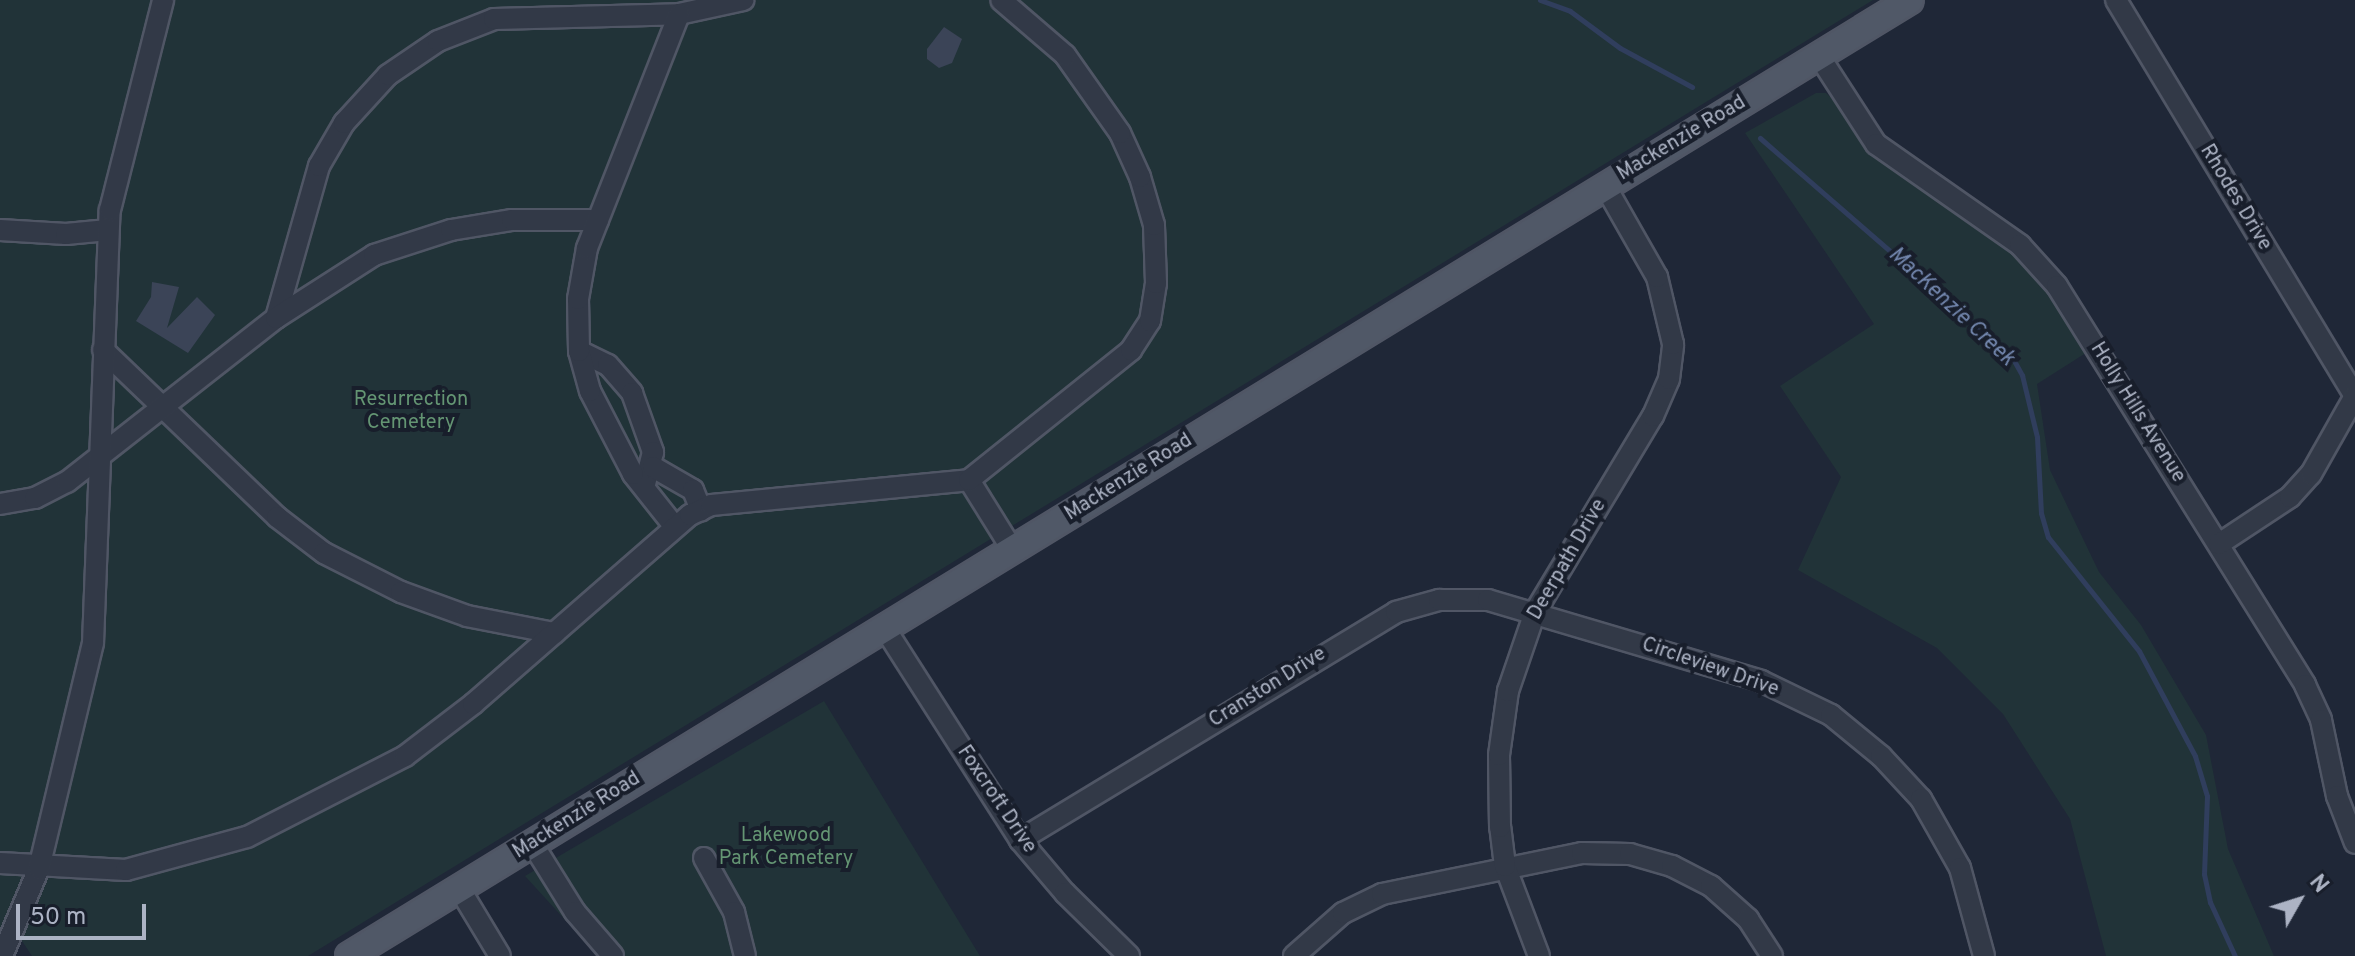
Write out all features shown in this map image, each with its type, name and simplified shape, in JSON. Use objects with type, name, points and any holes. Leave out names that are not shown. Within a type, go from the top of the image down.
[{"type":"main road","name":"Mackenzie Road","points":[[349,956],[1910,0]]},
{"type":"street","points":[[2,956],[39,868],[93,643],[108,230],[163,0]]},
{"type":"street","points":[[276,318],[319,166],[344,123],[388,75],[438,41],[494,19],[650,7],[679,14],[743,0]]},
{"type":"street","points":[[0,863],[39,868],[126,870],[247,837],[405,756],[554,633],[675,527],[701,510],[711,505],[969,480],[1131,350],[1150,321],[1156,283],[1154,225],[1120,133],[1065,55],[1001,0]]},
{"type":"street","name":"Rhodes Drive","points":[[2116,0],[2355,396]]},
{"type":"street","points":[[675,527],[607,431],[579,351],[578,299],[587,248],[679,14]]},
{"type":"street","name":"Holly Hills Avenue","points":[[1819,56],[1876,144],[1899,165],[2020,245],[2057,286],[2219,544],[2321,720],[2337,796],[2355,843]]},
{"type":"street","name":"Deerpath Drive","points":[[1539,956],[1505,866],[1499,755],[1508,691],[1535,612],[1653,416],[1669,379],[1673,344],[1666,300],[1605,186]]},
{"type":"street","points":[[0,504],[35,498],[100,456],[332,278],[410,242],[512,220],[598,220]]},
{"type":"street","points":[[0,230],[66,234],[108,230]]},
{"type":"street","points":[[103,350],[277,517],[324,553],[401,592],[467,616],[554,633]]},
{"type":"street","points":[[579,351],[608,365],[632,393],[653,452],[653,467],[644,487]]},
{"type":"street","points":[[2219,544],[2290,497],[2311,474],[2355,396]]},
{"type":"street","points":[[653,467],[693,490],[701,510]]},
{"type":"street","points":[[969,480],[1012,549]]},
{"type":"street","name":"Cranston Drive","points":[[1020,840],[1396,612],[1439,600],[1488,600],[1535,612]]},
{"type":"street","name":"Circleview Drive","points":[[1535,612],[1761,681],[1831,715],[1881,756],[1921,799],[1960,868],[1984,956]]},
{"type":"street","name":"Foxcroft Drive","points":[[884,627],[1020,840],[1065,893],[1129,956]]},
{"type":"street","points":[[532,843],[575,912],[613,956]]},
{"type":"street","points":[[1294,956],[1343,913],[1382,894],[1505,866],[1582,853],[1630,854],[1672,866],[1711,886],[1748,919],[1772,956]]},
{"type":"street","points":[[704,858],[734,912],[745,956]]},
{"type":"street","points":[[459,888],[500,956]]},
{"type":"green space","name":"Resurrection Cemetery","points":[[0,0],[1873,0],[308,956],[32,956],[22,941],[0,933]]},
{"type":"green space","points":[[1816,93],[1826,93],[1838,104],[1871,155],[2008,250],[2038,279],[2089,351],[2037,384],[2050,470],[2099,572],[2141,625],[2206,735],[2228,849],[2274,956],[2106,956],[2070,819],[2003,714],[1937,648],[1798,570],[1841,477],[1780,386],[1874,324],[1745,133]]},
{"type":"green space","name":"Lakewood Park Cemetery","points":[[824,701],[980,956],[598,956],[525,876]]},
{"type":"building","points":[[944,27],[962,39],[952,63],[939,68],[927,59],[927,49]]},
{"type":"building","points":[[152,282],[179,287],[167,328],[197,297],[215,315],[188,353],[136,321],[151,297]]},
{"type":"waterway","points":[[1540,0],[1570,11],[1620,48],[1692,87]]},
{"type":"waterway","name":"MacKenzie Creek","points":[[1760,138],[2012,357],[2022,375],[2037,437],[2041,513],[2048,537],[2139,651],[2195,756],[2207,796],[2204,874],[2210,902],[2235,956]]}]
